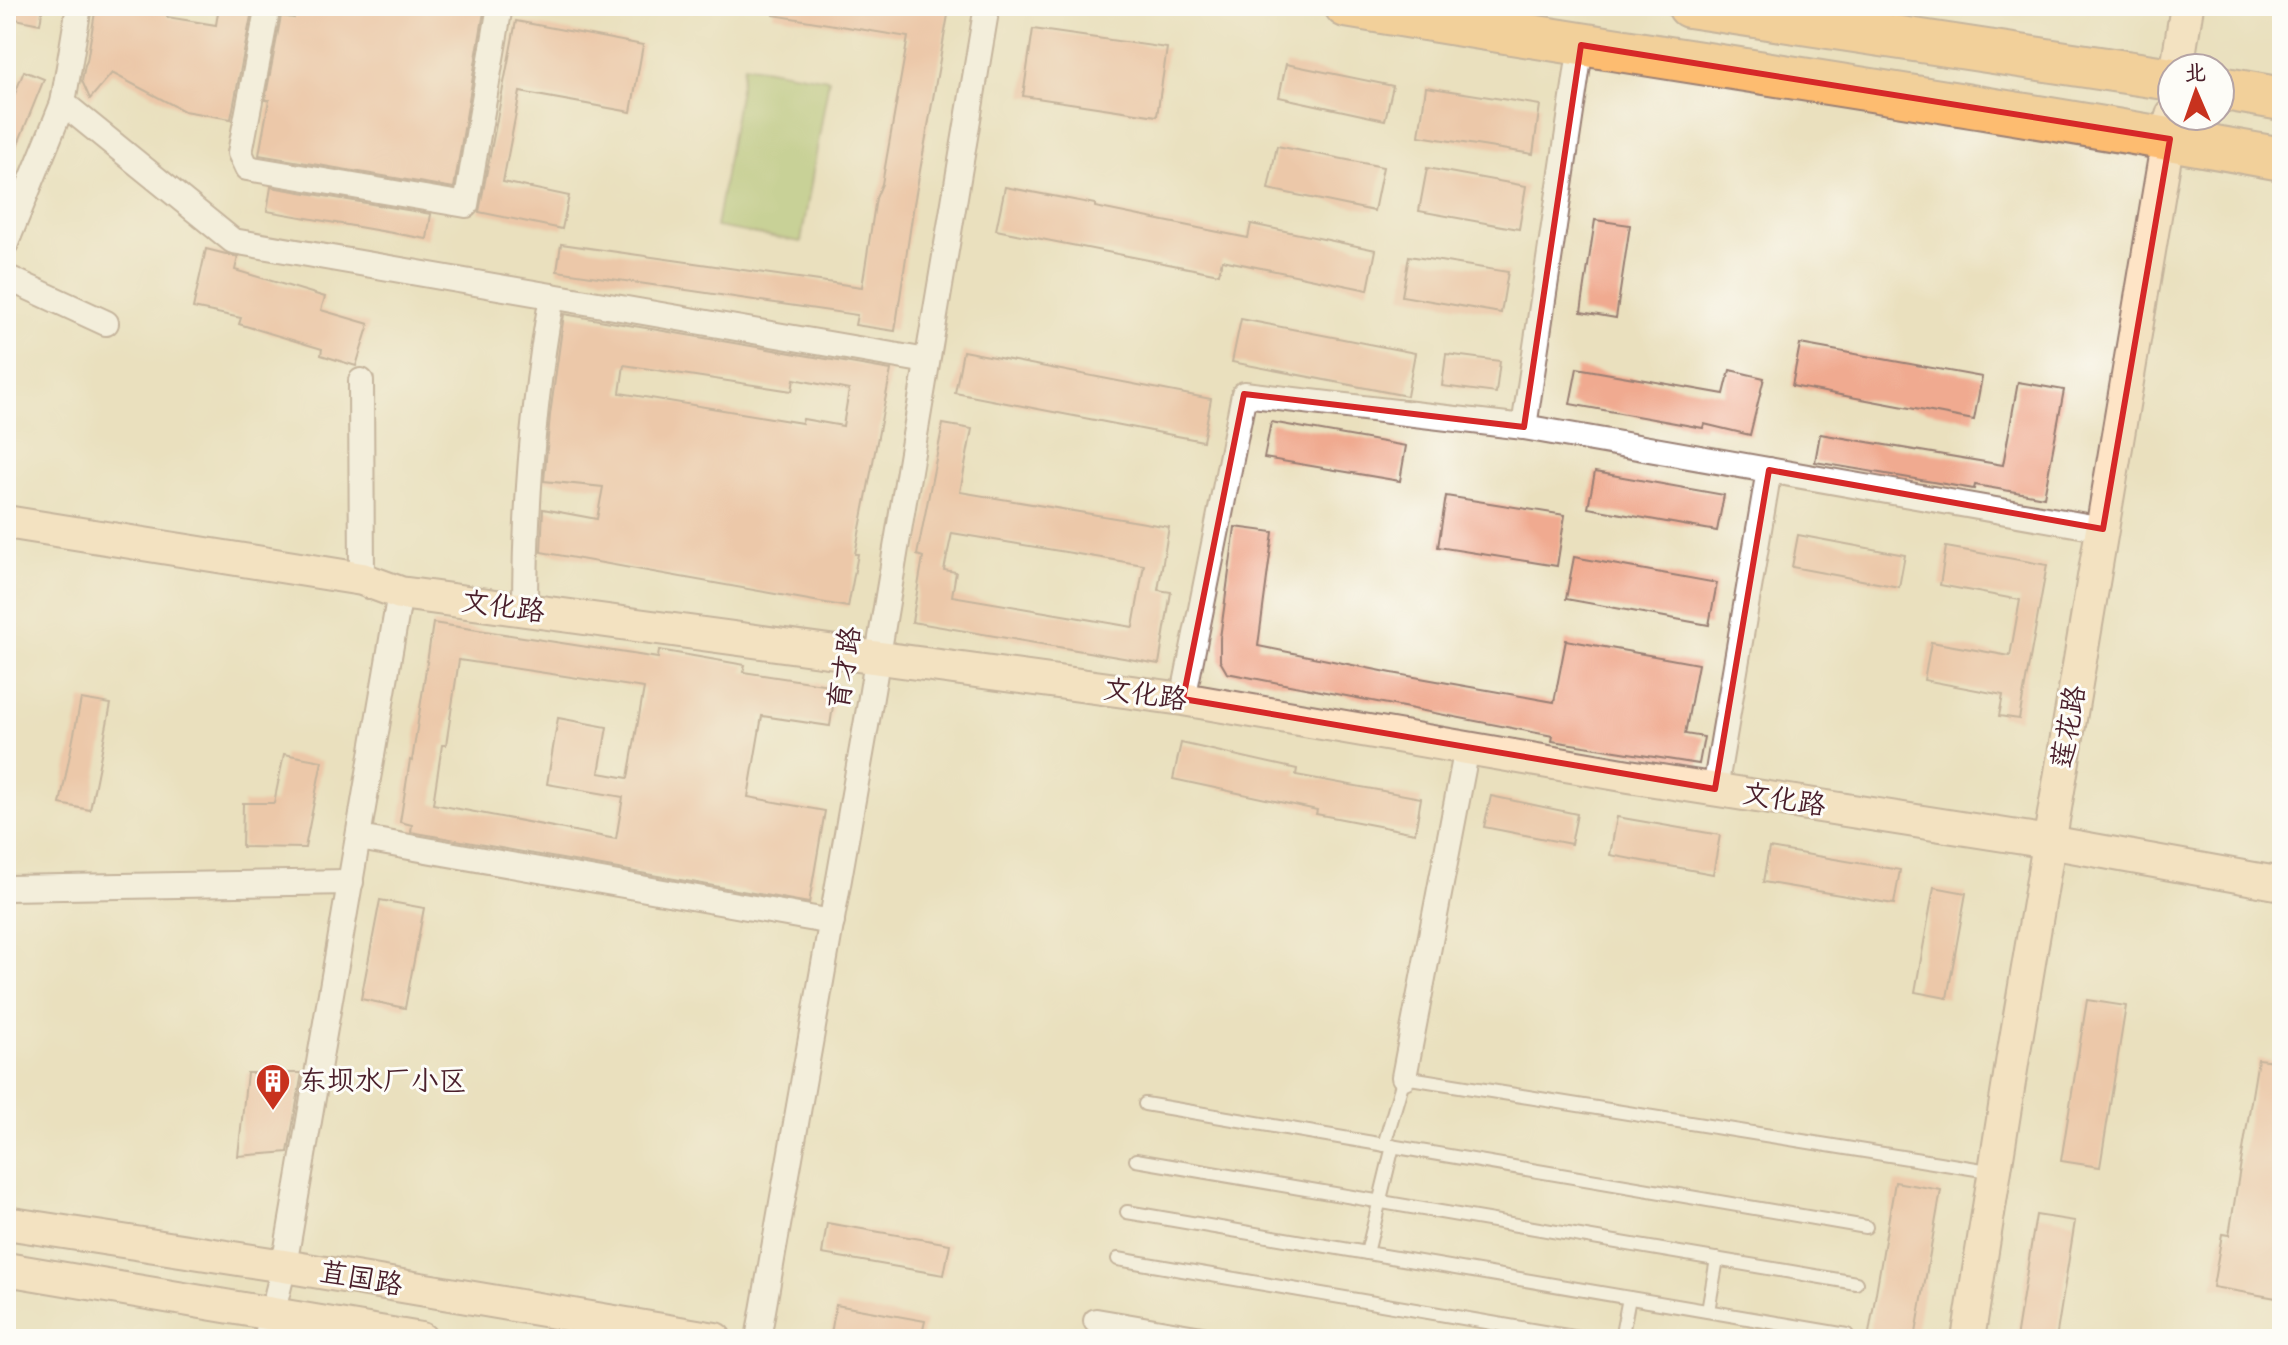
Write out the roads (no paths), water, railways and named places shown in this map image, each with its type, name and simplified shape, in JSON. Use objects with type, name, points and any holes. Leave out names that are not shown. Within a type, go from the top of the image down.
[{"type":"highway","points":[[1346,6],[1581,45],[2156,125]]},
{"type":"highway","points":[[1689,6],[2156,77]]},
{"type":"highway","points":[[2236,91],[2282,99]]},
{"type":"highway","points":[[2188,132],[2282,159]]},
{"type":"street","points":[[6,243],[63,103],[79,6]]},
{"type":"street","points":[[268,6],[240,153],[247,168],[466,205],[500,6]]},
{"type":"street","name":"育才路","points":[[758,1339],[987,6]]},
{"type":"street","points":[[2180,52],[2187,6]]},
{"type":"street","points":[[1524,427],[1581,45]]},
{"type":"street","points":[[63,103],[233,241],[927,361]]},
{"type":"street","name":"莲花路","points":[[1968,1339],[2170,132]]},
{"type":"street","points":[[6,277],[106,323]]},
{"type":"street","points":[[525,610],[530,453],[541,355],[552,296]]},
{"type":"street","points":[[361,381],[362,579]]},
{"type":"street","points":[[1183,699],[1244,394],[1524,427],[2103,529]]},
{"type":"street","points":[[1715,789],[1769,470]]},
{"type":"street","name":"文化路","points":[[6,522],[362,579],[400,593],[1183,699],[2049,842],[2282,884]]},
{"type":"street","points":[[269,1326],[284,1266],[400,593]]},
{"type":"street","points":[[1404,1077],[1467,748]]},
{"type":"street","points":[[359,838],[832,922]]},
{"type":"street","points":[[6,888],[351,882]]},
{"type":"street","name":"苴国路","points":[[6,1223],[284,1266],[715,1339]]},
{"type":"street","name":"苴国路","points":[[6,1269],[269,1326],[421,1339]]},
{"type":"street","points":[[1096,1321],[1202,1339]]},
{"type":"lane","points":[[1367,1253],[1404,1077],[1995,1172]]},
{"type":"lane","points":[[1145,1104],[1866,1227]]},
{"type":"lane","points":[[1136,1160],[1856,1283]]},
{"type":"lane","points":[[1127,1212],[1847,1335]]},
{"type":"lane","points":[[1118,1259],[1585,1339]]},
{"type":"lane","points":[[1708,1311],[1717,1259]]},
{"type":"lane","points":[[1621,1339],[1629,1298]]},
{"type":"place","name":"东坝水厂小区","points":[[273,1112]]}]
